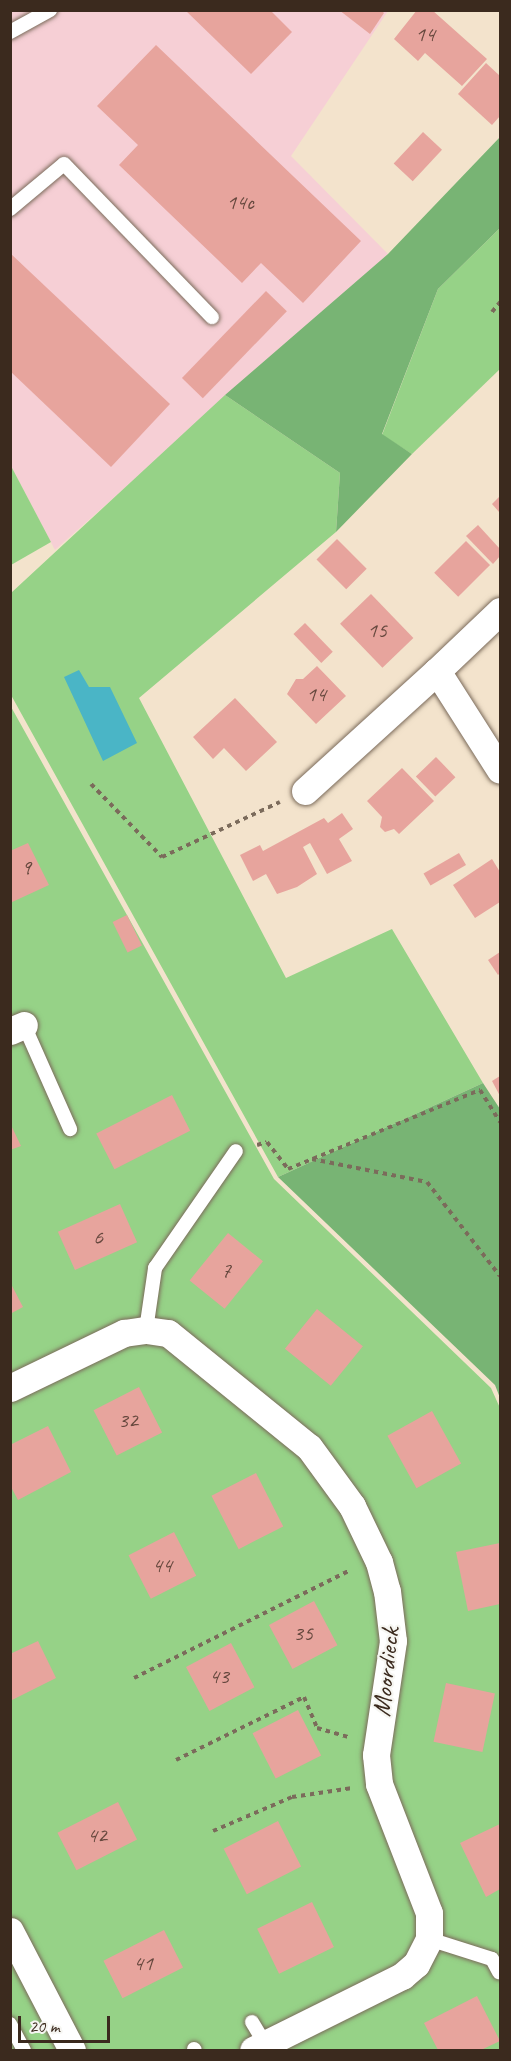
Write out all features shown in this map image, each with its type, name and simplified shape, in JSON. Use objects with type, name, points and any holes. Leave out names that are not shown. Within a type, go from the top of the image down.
[{"type":"street","points":[[304,791],[501,611]]},
{"type":"street","points":[[437,671],[501,770]]},
{"type":"street","name":"Moordieck","points":[[10,1388],[124,1334],[146,1330],[168,1333],[309,1447],[352,1506],[379,1562],[393,1623],[390,1676],[378,1739],[379,1784],[429,1913],[429,1939]]},
{"type":"street","points":[[10,1931],[72,2050]]},
{"type":"street","points":[[257,2039],[402,1976],[416,1964],[429,1939]]},
{"type":"lane","points":[[10,32],[50,10]]},
{"type":"lane","points":[[10,210],[64,164],[213,317]]},
{"type":"lane","points":[[17,1028],[70,1130]]},
{"type":"lane","points":[[146,1330],[155,1268],[236,1151]]},
{"type":"lane","points":[[429,1939],[492,1959],[499,1972]]},
{"type":"lane","points":[[10,2024],[24,2050]]},
{"type":"path","points":[[492,312],[501,302]]},
{"type":"path","points":[[91,784],[162,857],[304,791]]},
{"type":"path","points":[[236,1151],[267,1142],[288,1168],[480,1090],[501,1122]]},
{"type":"path","points":[[311,1159],[427,1182],[501,1276]]},
{"type":"path","points":[[134,1678],[349,1571]]},
{"type":"path","points":[[176,1760],[304,1697],[317,1728],[345,1737],[378,1739]]},
{"type":"path","points":[[213,1831],[292,1797],[379,1784]]},
{"type":"shaded area","points":[[10,11],[388,11],[291,156],[388,254],[55,550],[11,466]]},
{"type":"green space","points":[[500,137],[500,228],[438,289],[382,434],[412,454],[336,532],[340,473],[225,395],[388,254]]},
{"type":"green space","points":[[500,228],[500,369],[412,454],[382,435],[438,289]]},
{"type":"green space","points":[[225,395],[340,473],[336,532],[139,698],[286,978],[392,929],[483,1083],[278,1177],[11,695],[11,593]]},
{"type":"green space","points":[[11,466],[51,542],[10,565]]},
{"type":"green space","points":[[10,705],[274,1179],[491,1388],[500,1408],[500,2050],[11,2050]]},
{"type":"green space","points":[[483,1083],[500,1109],[500,1398],[495,1385],[278,1177]]},
{"type":"water","points":[[79,670],[89,687],[110,687],[137,743],[103,761],[64,677]]},
{"type":"building","points":[[185,10],[270,10],[292,32],[251,74]]},
{"type":"building","points":[[339,10],[381,10],[384,13],[370,34]]},
{"type":"building","points":[[417,10],[432,10],[487,59],[462,86],[425,53],[418,61],[394,39]]},
{"type":"building","points":[[156,45],[361,241],[303,303],[261,263],[242,283],[119,165],[138,145],[97,106]]},
{"type":"building","points":[[486,63],[500,76],[500,116],[492,125],[458,94]]},
{"type":"building","points":[[423,132],[442,150],[413,181],[394,163]]},
{"type":"building","points":[[10,253],[170,404],[111,467],[10,371]]},
{"type":"building","points":[[266,291],[287,311],[203,398],[182,378]]},
{"type":"building","points":[[500,496],[500,513],[492,504]]},
{"type":"building","points":[[478,525],[500,549],[500,556],[493,564],[466,536]]},
{"type":"building","points":[[337,539],[367,569],[346,589],[316,560]]},
{"type":"building","points":[[466,541],[490,565],[458,597],[434,573]]},
{"type":"building","points":[[371,594],[413,638],[382,668],[340,624]]},
{"type":"building","points":[[305,623],[333,652],[321,663],[293,634]]},
{"type":"building","points":[[317,666],[346,696],[316,724],[287,694],[296,679],[303,679]]},
{"type":"building","points":[[235,698],[277,742],[246,771],[224,748],[213,759],[193,737]]},
{"type":"building","points":[[436,757],[455,777],[435,797],[416,776]]},
{"type":"building","points":[[402,768],[434,801],[399,834],[394,829],[385,832],[380,827],[382,817],[367,801]]},
{"type":"building","points":[[342,813],[353,829],[339,839],[352,861],[327,874],[310,843],[303,847],[317,874],[297,887],[277,894],[266,874],[253,881],[240,855],[260,845],[263,851],[324,818],[328,823]]},
{"type":"building","points":[[28,843],[49,885],[10,903],[10,851]]},
{"type":"building","points":[[459,853],[466,865],[430,886],[423,874]]},
{"type":"building","points":[[492,859],[500,872],[500,902],[475,918],[453,885]]},
{"type":"building","points":[[127,915],[142,946],[128,953],[113,922]]},
{"type":"building","points":[[500,952],[500,973],[498,975],[488,960]]},
{"type":"building","points":[[500,1076],[500,1096],[492,1081]]},
{"type":"building","points":[[172,1095],[190,1131],[114,1169],[96,1134]]},
{"type":"building","points":[[10,1123],[21,1146],[10,1150]]},
{"type":"building","points":[[120,1204],[137,1242],[75,1270],[58,1232]]},
{"type":"building","points":[[228,1233],[263,1261],[225,1309],[190,1280]]},
{"type":"building","points":[[10,1282],[23,1307],[10,1314]]},
{"type":"building","points":[[317,1309],[363,1346],[331,1386],[285,1349]]},
{"type":"building","points":[[139,1387],[162,1432],[117,1456],[94,1410]]},
{"type":"building","points":[[432,1411],[461,1463],[416,1488],[387,1436]]},
{"type":"building","points":[[48,1426],[71,1472],[18,1500],[10,1485],[10,1445]]},
{"type":"building","points":[[256,1473],[283,1526],[239,1549],[211,1496]]},
{"type":"building","points":[[174,1532],[196,1576],[151,1599],[129,1555]]},
{"type":"building","points":[[500,1543],[500,1604],[468,1611],[456,1552]]},
{"type":"building","points":[[314,1601],[337,1645],[292,1669],[269,1625]]},
{"type":"building","points":[[38,1641],[56,1678],[10,1701],[10,1654]]},
{"type":"building","points":[[231,1643],[254,1687],[209,1711],[186,1667]]},
{"type":"building","points":[[446,1683],[495,1693],[482,1752],[434,1742]]},
{"type":"building","points":[[298,1710],[321,1755],[276,1779],[253,1733]]},
{"type":"building","points":[[118,1802],[137,1839],[76,1870],[57,1833]]},
{"type":"building","points":[[278,1821],[301,1866],[247,1894],[224,1849]]},
{"type":"building","points":[[500,1824],[500,1889],[486,1897],[460,1843]]},
{"type":"building","points":[[312,1902],[334,1947],[279,1974],[257,1929]]},
{"type":"building","points":[[164,1930],[183,1967],[122,1998],[103,1961]]},
{"type":"building","points":[[477,1996],[500,2041],[481,2050],[438,2050],[424,2023]]}]
